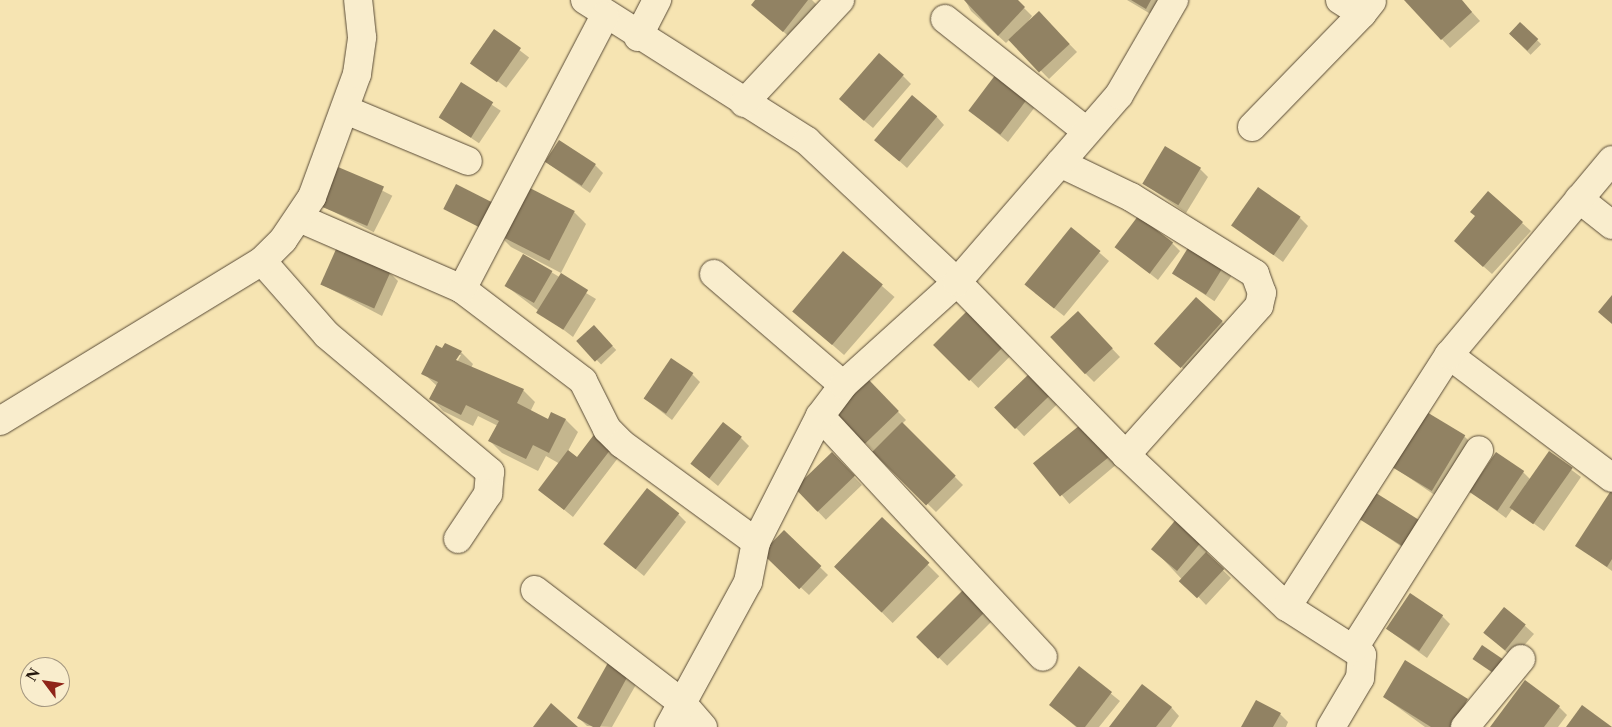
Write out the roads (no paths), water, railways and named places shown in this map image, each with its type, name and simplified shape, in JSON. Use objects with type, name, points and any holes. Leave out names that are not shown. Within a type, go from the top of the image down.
[{"type":"street","points":[[0,420],[262,261],[299,218],[312,197],[346,110],[362,37],[358,0]]},
{"type":"street","points":[[638,37],[657,0]]},
{"type":"street","points":[[744,103],[840,0]]},
{"type":"street","points":[[669,727],[748,582],[756,542],[820,416],[843,385],[957,282],[1060,163],[1085,130],[1119,95],[1174,0]]},
{"type":"street","points":[[1252,127],[1358,5]]},
{"type":"street","points":[[462,289],[595,8],[638,37],[807,141],[957,282],[1126,455],[1287,608],[1354,648],[1364,663],[1360,678],[1332,727]]},
{"type":"street","points":[[945,19],[1085,130]]},
{"type":"street","points":[[346,110],[468,161]]},
{"type":"street","points":[[1287,608],[1448,355],[1612,160]]},
{"type":"street","points":[[1060,163],[1131,197],[1256,274],[1262,293],[1259,306],[1126,455]]},
{"type":"street","points":[[1579,199],[1612,225]]},
{"type":"street","points":[[299,218],[462,289],[583,381],[607,429],[622,444],[756,542]]},
{"type":"street","points":[[262,261],[327,335],[490,472],[488,494],[458,539]]},
{"type":"street","points":[[714,274],[843,385]]},
{"type":"street","points":[[1448,355],[1612,478]]},
{"type":"street","points":[[820,416],[1043,657]]},
{"type":"street","points":[[1354,648],[1479,450]]},
{"type":"street","points":[[535,590],[682,703],[703,727]]},
{"type":"street","points":[[1465,727],[1520,659]]}]
